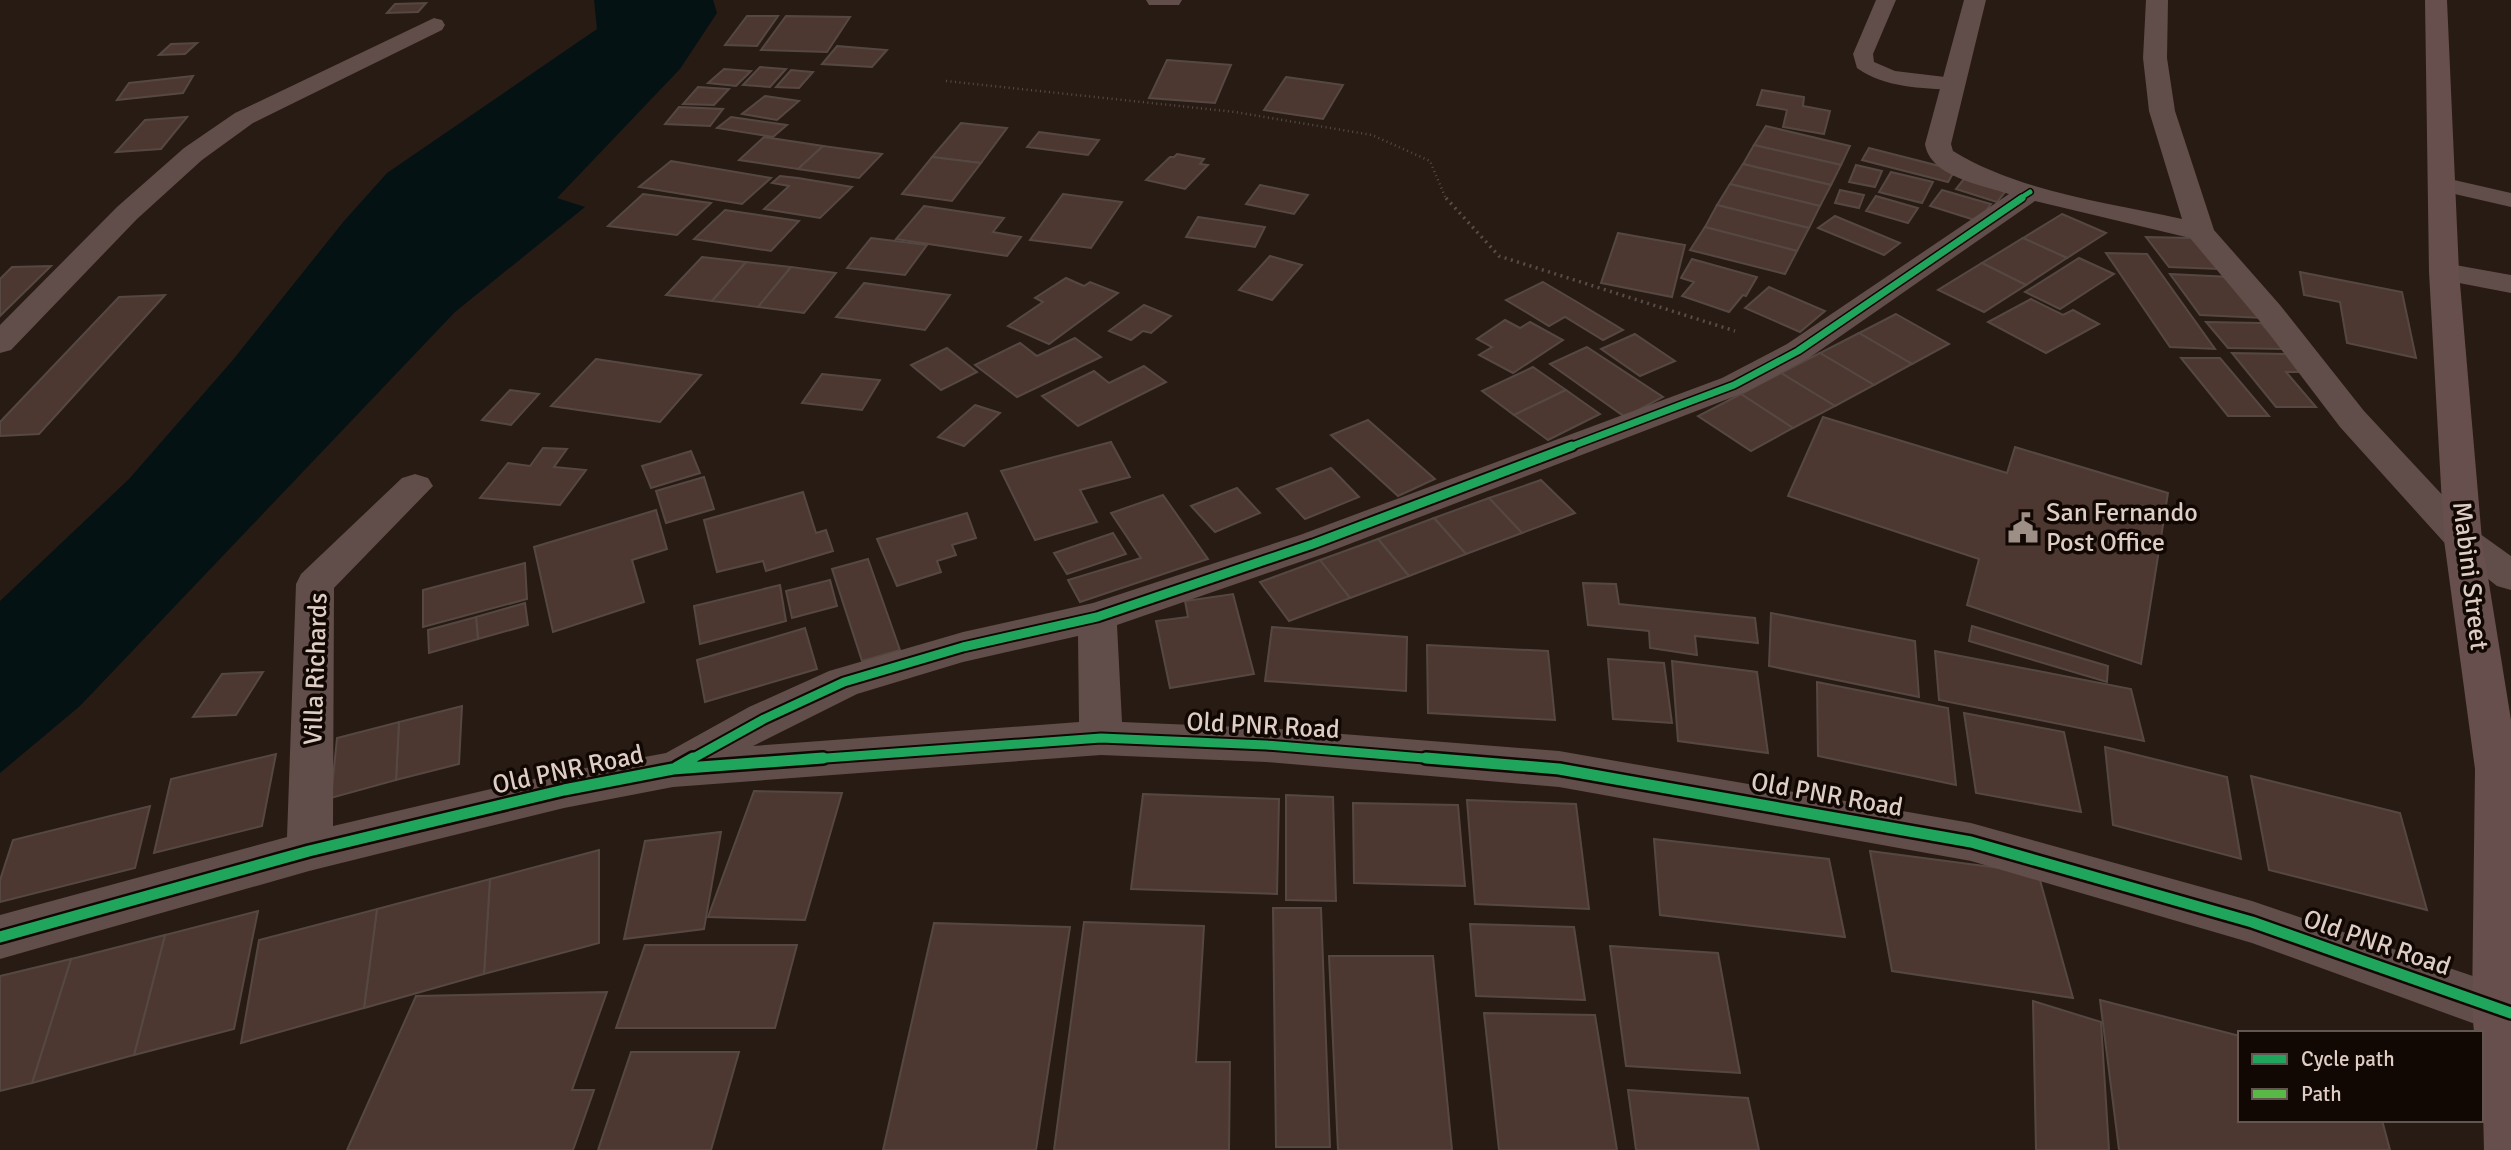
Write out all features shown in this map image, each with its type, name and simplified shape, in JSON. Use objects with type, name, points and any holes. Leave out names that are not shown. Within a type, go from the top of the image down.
[{"type":"main road","name":"Mabini Street","points":[[2436,0],[2444,272],[2463,540],[2497,768],[2511,1150]]},
{"type":"street","points":[[1157,0],[1171,0]]},
{"type":"street","points":[[1975,0],[1938,144],[1940,155],[1963,169],[2030,192],[2200,232]]},
{"type":"street","points":[[2157,0],[2155,58],[2162,111],[2200,232],[2269,312],[2352,419],[2463,540],[2511,576]]},
{"type":"street","points":[[0,343],[127,213],[193,155],[243,118],[434,25]]},
{"type":"street","points":[[673,769],[764,719],[844,682],[963,647],[1097,617],[1313,544],[1734,385],[1798,351],[2030,192]]},
{"type":"street","points":[[2444,272],[2511,284]]},
{"type":"street","name":"Villa Richards","points":[[309,851],[314,728],[315,584],[415,486]]},
{"type":"street","points":[[1097,617],[1101,738]]},
{"type":"street","name":"Old PNR Road","points":[[0,937],[309,851],[564,790],[673,769],[1101,738],[1266,745],[1559,768],[1971,842],[2252,922],[2504,1010]]},
{"type":"lane","points":[[1886,0],[1863,54],[1864,64],[1874,71],[1954,84]]},
{"type":"lane","points":[[2441,184],[2511,200]]},
{"type":"path","points":[[946,81],[1235,112],[1372,135],[1430,161],[1448,203],[1499,256],[1798,351]]},
{"type":"shaded area","points":[[594,0],[713,0],[717,13],[680,69],[557,198],[585,207],[455,312],[80,706],[0,773],[0,601],[129,479],[232,361],[344,221],[387,173],[597,29]]},
{"type":"building","points":[[426,3],[418,12],[387,13],[395,4]]},
{"type":"building","points":[[747,16],[778,16],[757,46],[725,45]]},
{"type":"building","points":[[786,16],[850,17],[827,52],[761,50]]},
{"type":"building","points":[[197,43],[185,54],[159,55],[171,44]]},
{"type":"building","points":[[837,46],[887,50],[872,67],[822,64]]},
{"type":"building","points":[[1167,60],[1231,65],[1215,103],[1149,98]]},
{"type":"building","points":[[760,67],[786,69],[770,87],[743,85]]},
{"type":"building","points":[[724,69],[751,71],[736,86],[708,83]]},
{"type":"building","points":[[791,70],[813,72],[799,88],[776,87]]},
{"type":"building","points":[[193,76],[183,93],[117,100],[129,83]]},
{"type":"building","points":[[1286,77],[1343,85],[1323,119],[1264,110]]},
{"type":"building","points":[[698,87],[729,89],[714,105],[683,104]]},
{"type":"building","points":[[1762,90],[1804,97],[1803,106],[1830,111],[1824,134],[1783,127],[1787,110],[1757,105]]},
{"type":"building","points":[[765,96],[799,101],[777,120],[742,114]]},
{"type":"building","points":[[679,107],[723,109],[710,126],[665,124]]},
{"type":"building","points":[[187,117],[161,149],[116,152],[145,120]]},
{"type":"building","points":[[731,117],[787,125],[773,137],[717,128]]},
{"type":"building","points":[[961,123],[1007,128],[981,163],[932,157]]},
{"type":"building","points":[[1766,126],[1850,146],[1841,165],[1754,145]]},
{"type":"building","points":[[1039,132],[1099,140],[1088,155],[1027,147]]},
{"type":"building","points":[[764,137],[823,146],[798,169],[739,160]]},
{"type":"building","points":[[1754,145],[1841,165],[1831,185],[1743,164]]},
{"type":"building","points":[[823,146],[882,154],[859,178],[798,169]]},
{"type":"building","points":[[1869,148],[1955,170],[1948,182],[1862,160]]},
{"type":"building","points":[[1177,154],[1204,159],[1200,164],[1208,165],[1185,189],[1146,180],[1170,157]]},
{"type":"building","points":[[932,157],[981,163],[952,201],[902,194]]},
{"type":"building","points":[[671,161],[771,178],[742,204],[639,187]]},
{"type":"building","points":[[1743,164],[1831,185],[1820,206],[1730,184]]},
{"type":"building","points":[[1856,165],[1882,171],[1875,187],[1849,182]]},
{"type":"building","points":[[1891,172],[1933,182],[1922,203],[1879,192]]},
{"type":"building","points":[[1968,174],[2009,187],[1997,202],[1956,189]]},
{"type":"building","points":[[780,176],[852,187],[820,218],[764,209],[789,186],[772,183]]},
{"type":"building","points":[[1730,184],[1820,206],[1809,228],[1717,205]]},
{"type":"building","points":[[1260,185],[1308,195],[1294,214],[1246,204]]},
{"type":"building","points":[[1840,190],[1864,195],[1859,208],[1835,203]]},
{"type":"building","points":[[1942,190],[1991,204],[1978,221],[1930,206]]},
{"type":"building","points":[[643,194],[711,203],[677,235],[608,226]]},
{"type":"building","points":[[1063,194],[1122,202],[1091,248],[1030,240]]},
{"type":"building","points":[[1876,196],[1918,208],[1908,223],[1866,211]]},
{"type":"building","points":[[1717,205],[1809,228],[1797,251],[1705,227]]},
{"type":"building","points":[[924,206],[1004,218],[993,232],[1021,237],[1007,256],[896,239]]},
{"type":"building","points":[[725,210],[799,221],[771,251],[694,239]]},
{"type":"building","points":[[2062,214],[2106,233],[2067,258],[2023,238]]},
{"type":"building","points":[[1835,216],[1900,243],[1884,255],[1818,228]]},
{"type":"building","points":[[1198,217],[1265,227],[1255,247],[1186,237]]},
{"type":"building","points":[[1705,227],[1797,251],[1785,274],[1690,250]]},
{"type":"building","points":[[1618,233],[1685,245],[1672,297],[1601,283]]},
{"type":"building","points":[[2146,237],[2193,238],[2218,269],[2169,267]]},
{"type":"building","points":[[871,238],[927,245],[905,275],[847,268]]},
{"type":"building","points":[[2023,238],[2067,258],[2026,285],[1982,263]]},
{"type":"building","points":[[2106,253],[2147,254],[2215,349],[2170,347]]},
{"type":"building","points":[[1270,256],[1302,265],[1272,300],[1239,290]]},
{"type":"building","points":[[702,257],[746,262],[712,301],[666,295]]},
{"type":"building","points":[[2079,258],[2114,274],[2060,309],[2025,292]]},
{"type":"building","points":[[1692,259],[1757,277],[1746,296],[1743,295],[1729,312],[1682,296],[1694,282],[1681,278]]},
{"type":"building","points":[[746,262],[791,267],[758,307],[712,301]]},
{"type":"building","points":[[1982,263],[2026,285],[1984,312],[1938,290]]},
{"type":"building","points":[[51,266],[0,316],[0,279],[12,267]]},
{"type":"building","points":[[791,267],[836,273],[804,313],[758,307]]},
{"type":"building","points":[[2300,272],[2402,292],[2416,358],[2347,343],[2340,302],[2304,295]]},
{"type":"building","points":[[2170,274],[2231,277],[2263,318],[2200,315]]},
{"type":"building","points":[[1066,278],[1084,286],[1090,282],[1118,293],[1049,344],[1008,326],[1043,302],[1035,298]]},
{"type":"building","points":[[1543,282],[1623,330],[1603,340],[1565,317],[1549,326],[1506,300]]},
{"type":"building","points":[[864,283],[950,295],[925,330],[836,317]]},
{"type":"building","points":[[1769,287],[1825,311],[1800,332],[1745,308]]},
{"type":"building","points":[[165,295],[39,434],[0,436],[0,422],[119,297]]},
{"type":"building","points":[[2031,299],[2063,315],[2073,310],[2099,324],[2046,353],[1988,322]]},
{"type":"building","points":[[1144,305],[1171,316],[1151,333],[1143,331],[1131,340],[1109,331]]},
{"type":"building","points":[[1896,314],[1949,344],[1912,364],[1859,333]]},
{"type":"building","points":[[1505,320],[1520,328],[1530,322],[1563,340],[1513,373],[1479,355],[1492,347],[1477,339]]},
{"type":"building","points":[[2206,322],[2261,323],[2284,349],[2228,348]]},
{"type":"building","points":[[1859,333],[1912,364],[1874,385],[1820,353]]},
{"type":"building","points":[[1635,334],[1675,361],[1640,376],[1601,349]]},
{"type":"building","points":[[1075,338],[1101,357],[1017,397],[975,365],[1020,343],[1037,356]]},
{"type":"building","points":[[1587,347],[1663,397],[1625,417],[1550,364]]},
{"type":"building","points":[[947,348],[977,372],[941,390],[911,365]]},
{"type":"building","points":[[1820,353],[1874,385],[1835,406],[1781,373]]},
{"type":"building","points":[[2232,353],[2295,354],[2309,372],[2286,372],[2316,407],[2276,407]]},
{"type":"building","points":[[2181,358],[2220,358],[2269,416],[2228,416]]},
{"type":"building","points":[[596,359],[701,375],[660,422],[551,406]]},
{"type":"building","points":[[1144,366],[1166,382],[1078,426],[1042,396],[1094,371],[1109,383]]},
{"type":"building","points":[[1533,367],[1566,390],[1514,415],[1482,391]]},
{"type":"building","points":[[1781,373],[1835,406],[1793,428],[1741,394]]},
{"type":"building","points":[[822,374],[880,380],[862,410],[802,403]]},
{"type":"building","points":[[510,390],[539,394],[511,425],[482,420]]},
{"type":"building","points":[[1566,390],[1600,414],[1548,440],[1514,415]]},
{"type":"building","points":[[1741,394],[1793,428],[1751,451],[1698,416]]},
{"type":"building","points":[[975,405],[1000,413],[964,446],[938,437]]},
{"type":"building","name":"San Fernando Post Office","points":[[1823,417],[2007,473],[2015,447],[2168,493],[2141,664],[1967,605],[1979,559],[1788,496]]},
{"type":"building","points":[[1368,420],[1435,479],[1398,496],[1331,435]]},
{"type":"building","points":[[1111,442],[1130,477],[1080,490],[1097,522],[1035,540],[1001,471]]},
{"type":"building","points":[[543,448],[567,449],[554,467],[586,470],[560,505],[480,498],[508,463],[530,466]]},
{"type":"building","points":[[691,451],[700,473],[651,488],[642,466]]},
{"type":"building","points":[[1331,468],[1359,497],[1305,519],[1277,489]]},
{"type":"building","points":[[704,477],[714,509],[666,523],[656,491]]},
{"type":"building","points":[[1541,480],[1575,513],[1522,533],[1489,498]]},
{"type":"building","points":[[1237,488],[1260,513],[1215,532],[1191,506]]},
{"type":"building","points":[[803,492],[816,533],[826,530],[833,551],[766,571],[763,561],[717,572],[704,520]]},
{"type":"building","points":[[1163,495],[1208,559],[1080,602],[1068,580],[1141,558],[1111,513]]},
{"type":"building","points":[[1489,498],[1522,533],[1466,554],[1434,518]]},
{"type":"building","points":[[656,510],[667,549],[632,560],[644,602],[553,632],[534,547]]},
{"type":"building","points":[[967,513],[976,538],[952,545],[956,555],[937,561],[941,572],[897,586],[877,539]]},
{"type":"building","points":[[1434,518],[1466,554],[1409,576],[1378,539]]},
{"type":"building","points":[[1113,533],[1126,554],[1067,574],[1054,553]]},
{"type":"building","points":[[1378,539],[1409,576],[1350,598],[1320,560]]},
{"type":"building","points":[[868,559],[900,650],[862,661],[832,569]]},
{"type":"building","points":[[1320,560],[1350,598],[1289,621],[1260,582]]},
{"type":"building","points":[[525,563],[527,599],[423,627],[423,590]]},
{"type":"building","points":[[830,580],[837,606],[792,618],[786,591]]},
{"type":"building","points":[[1583,583],[1616,584],[1619,604],[1755,618],[1758,643],[1695,636],[1697,655],[1650,648],[1649,631],[1588,625]]},
{"type":"building","points":[[780,585],[786,621],[700,644],[694,606]]},
{"type":"building","points":[[1233,594],[1254,674],[1170,688],[1156,621],[1188,617],[1185,601]]},
{"type":"building","points":[[525,603],[528,625],[478,639],[476,617]]},
{"type":"building","points":[[1771,613],[1915,641],[1919,697],[1769,666]]},
{"type":"building","points":[[476,617],[478,639],[429,653],[428,630]]},
{"type":"building","points":[[1972,626],[2108,666],[2107,682],[1969,641]]},
{"type":"building","points":[[1272,627],[1407,637],[1406,691],[1265,681]]},
{"type":"building","points":[[805,628],[817,669],[705,702],[697,660]]},
{"type":"building","points":[[1427,645],[1548,651],[1555,720],[1428,713]]},
{"type":"building","points":[[1935,651],[2131,689],[2144,741],[1939,700]]},
{"type":"building","points":[[1608,659],[1664,663],[1672,723],[1613,719]]},
{"type":"building","points":[[1672,661],[1757,672],[1768,753],[1678,741]]},
{"type":"building","points":[[263,672],[236,715],[193,717],[222,674]]},
{"type":"building","points":[[1817,682],[1948,708],[1956,785],[1818,756]]},
{"type":"building","points":[[462,706],[459,764],[396,780],[399,722]]},
{"type":"building","points":[[1964,713],[2064,732],[2081,812],[1976,793]]},
{"type":"building","points":[[399,722],[396,780],[331,798],[337,738]]},
{"type":"building","points":[[2105,747],[2227,777],[2241,859],[2113,825]]},
{"type":"building","points":[[276,754],[262,826],[154,853],[171,779]]},
{"type":"building","points":[[2251,776],[2400,813],[2427,910],[2269,870]]},
{"type":"building","points":[[754,791],[842,793],[805,920],[708,917]]},
{"type":"building","points":[[1143,794],[1279,799],[1277,894],[1131,889]]},
{"type":"building","points":[[1286,795],[1333,797],[1336,901],[1286,900]]},
{"type":"building","points":[[1467,800],[1576,804],[1589,909],[1475,904]]},
{"type":"building","points":[[1353,803],[1458,805],[1465,886],[1354,883]]},
{"type":"building","points":[[150,806],[135,868],[0,902],[0,880],[13,840]]},
{"type":"building","points":[[721,832],[704,929],[624,939],[645,841]]},
{"type":"building","points":[[1654,839],[1829,859],[1845,937],[1660,915]]},
{"type":"building","points":[[599,850],[599,943],[484,974],[490,879]]},
{"type":"building","points":[[1870,851],[2038,873],[2073,998],[1892,971]]},
{"type":"building","points":[[490,879],[484,974],[364,1008],[377,909]]},
{"type":"building","points":[[1273,908],[1321,908],[1330,1147],[1276,1147]]},
{"type":"building","points":[[377,909],[364,1008],[241,1043],[259,940]]},
{"type":"building","points":[[258,911],[234,1029],[134,1055],[165,935]]},
{"type":"building","points":[[1084,922],[1204,926],[1196,1062],[1230,1062],[1229,1150],[1054,1150]]},
{"type":"building","points":[[934,923],[1070,927],[1036,1150],[883,1150]]},
{"type":"building","points":[[1470,924],[1574,927],[1585,1000],[1476,996]]},
{"type":"building","points":[[165,935],[134,1055],[32,1083],[71,959]]},
{"type":"building","points":[[645,945],[797,945],[775,1028],[616,1028]]},
{"type":"building","points":[[1610,946],[1718,953],[1740,1073],[1626,1066]]},
{"type":"building","points":[[1329,956],[1433,956],[1452,1150],[1338,1150]]},
{"type":"building","points":[[71,959],[32,1083],[0,1091],[0,976]]},
{"type":"building","points":[[607,992],[572,1090],[594,1090],[573,1150],[347,1150],[416,996]]},
{"type":"building","points":[[2100,1000],[2238,1035],[2238,1122],[2383,1122],[2390,1150],[2119,1150]]},
{"type":"building","points":[[2033,1001],[2101,1022],[2109,1150],[2036,1150]]},
{"type":"building","points":[[1484,1013],[1595,1015],[1617,1150],[1499,1150]]},
{"type":"building","points":[[631,1052],[739,1052],[711,1150],[598,1150]]},
{"type":"building","points":[[1628,1090],[1748,1098],[1759,1150],[1636,1150]]},
{"type":"cycle path","points":[[677,767],[764,719],[844,682],[963,647],[1097,617],[1313,544],[1734,385],[1798,351],[2030,192]]},
{"type":"cycle path","points":[[0,937],[309,851],[564,790],[673,769],[1101,738],[1266,745],[1559,769],[1971,842],[2252,922],[2511,1013]]},
{"type":"place","name":"San Fernando Post Office","points":[[2023,528]]}]
